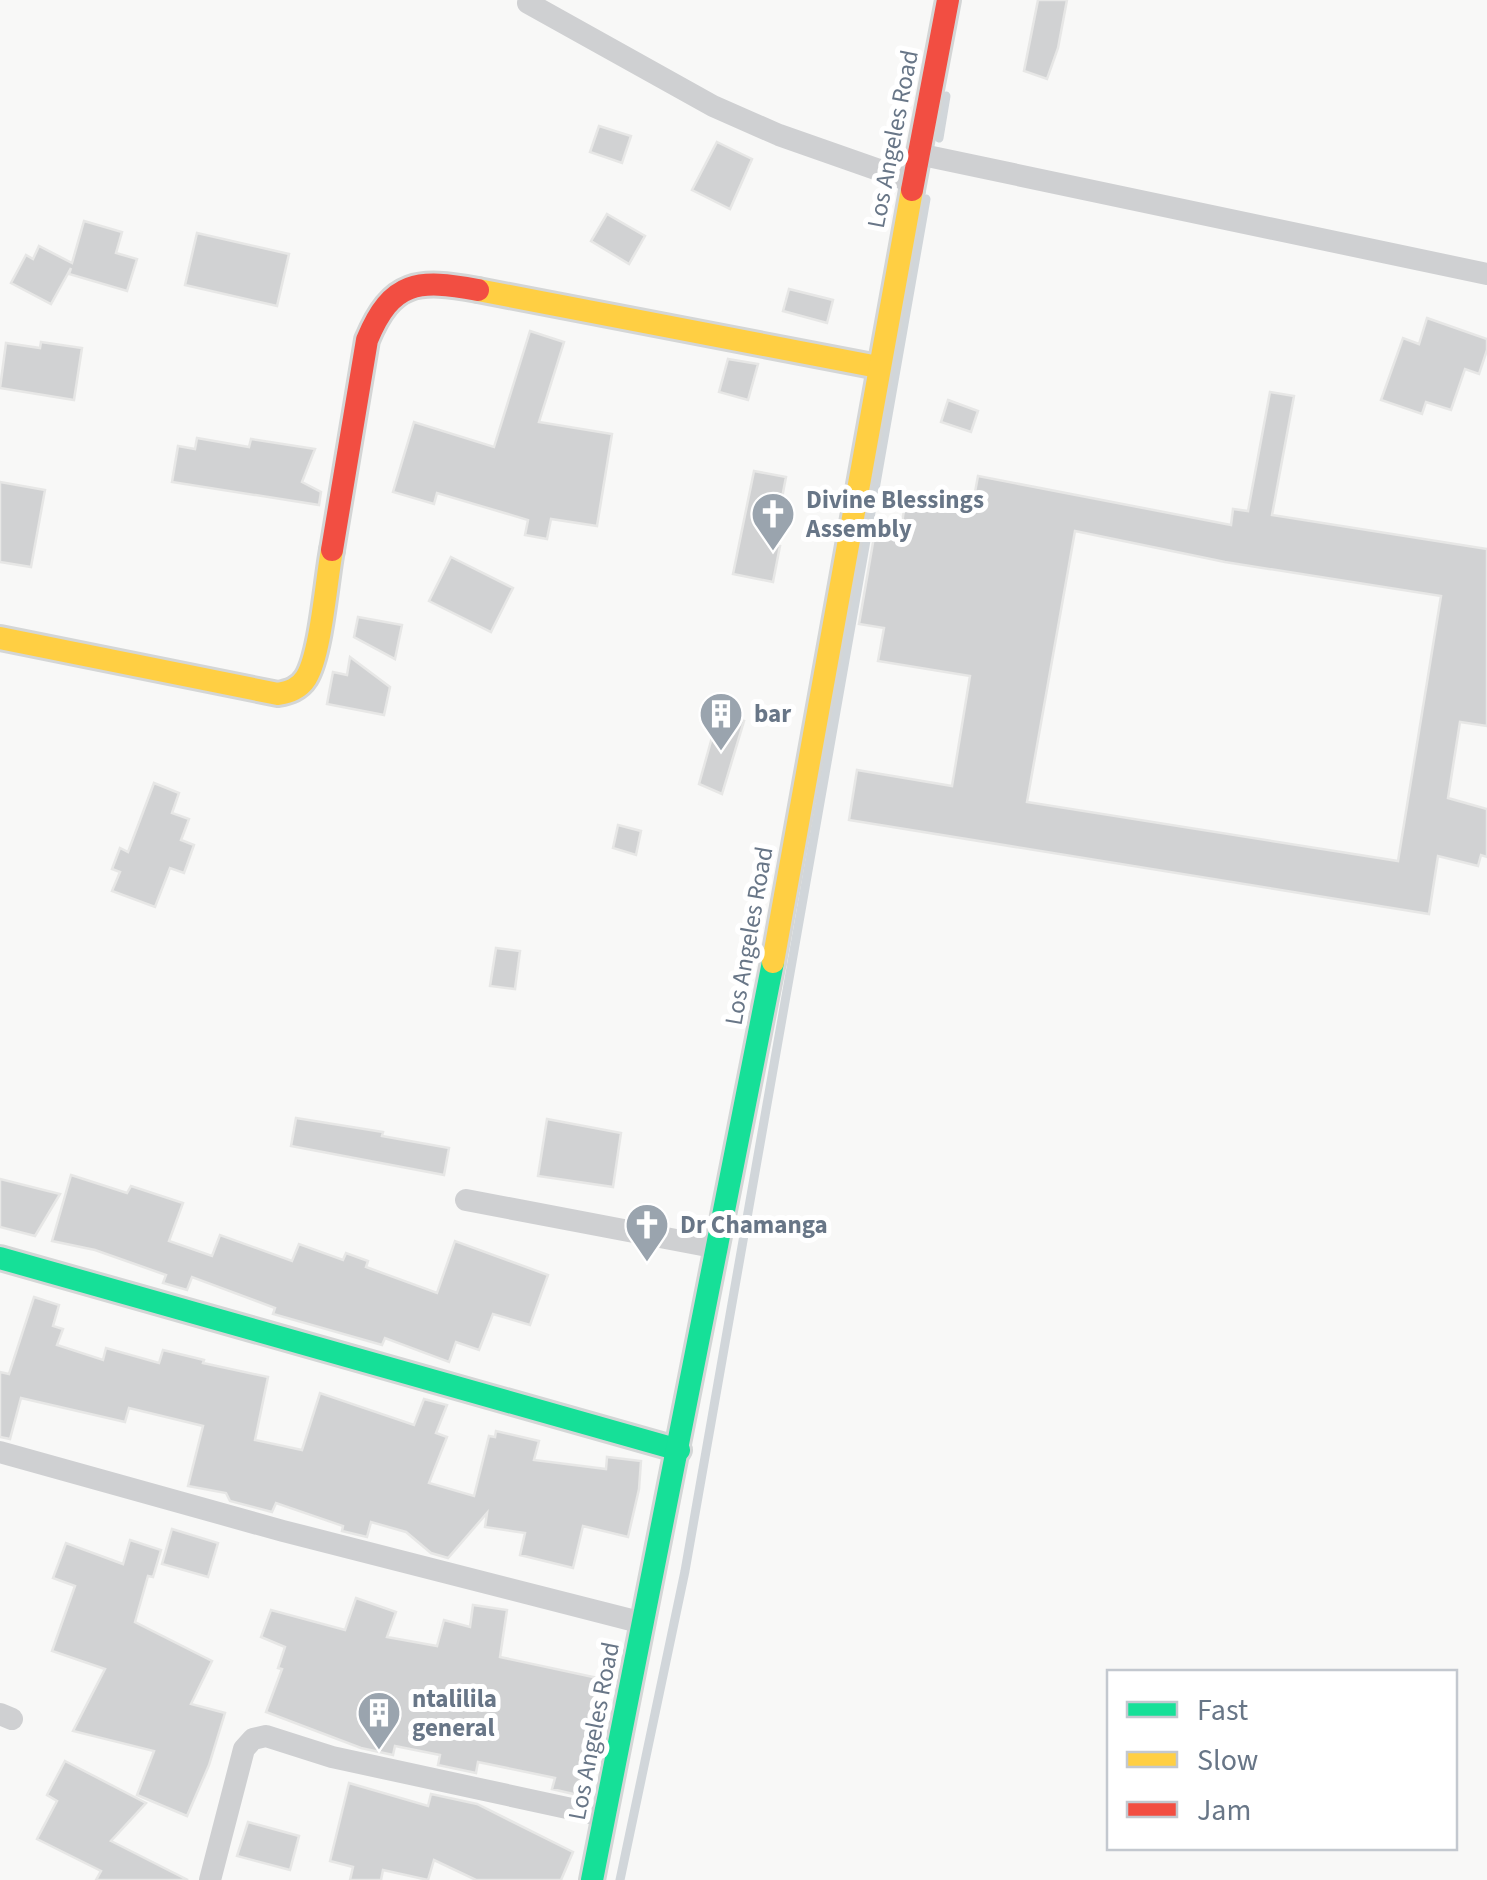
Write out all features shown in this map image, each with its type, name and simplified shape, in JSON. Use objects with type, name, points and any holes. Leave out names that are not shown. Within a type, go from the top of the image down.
[{"type":"main road","name":"Los Angeles Road","points":[[592,1880],[773,961],[948,0]]},
{"type":"main road","points":[[0,638],[268,692],[292,692],[304,684],[316,649],[367,340],[380,309],[397,291],[418,283],[440,282],[878,368]]},
{"type":"main road","points":[[0,1258],[679,1450]]},
{"type":"street","points":[[528,3],[712,106],[779,135],[913,182]]},
{"type":"street","points":[[918,154],[1487,274]]},
{"type":"street","points":[[466,1200],[718,1248]]},
{"type":"street","points":[[0,1452],[283,1531],[643,1623]]},
{"type":"street","points":[[210,1880],[244,1749],[253,1740],[266,1736],[332,1757],[604,1816]]},
{"type":"building","points":[[1038,0],[1067,0],[1058,48],[1047,79],[1024,71]]},
{"type":"building","points":[[599,126],[631,136],[622,163],[590,152]]},
{"type":"building","points":[[717,142],[752,159],[730,209],[692,190]]},
{"type":"building","points":[[607,214],[645,236],[629,264],[591,241]]},
{"type":"building","points":[[84,221],[122,232],[116,253],[137,259],[127,291],[69,274],[71,268],[51,304],[11,283],[26,255],[33,259],[39,246],[72,263]]},
{"type":"building","points":[[197,233],[289,254],[277,306],[185,285]]},
{"type":"building","points":[[789,289],[833,300],[827,323],[783,311]]},
{"type":"building","points":[[1427,318],[1487,339],[1487,350],[1479,374],[1465,369],[1451,410],[1426,402],[1422,414],[1381,400],[1403,338],[1419,344]]},
{"type":"building","points":[[530,331],[564,342],[539,422],[612,434],[597,526],[551,519],[547,539],[525,535],[528,520],[437,493],[434,504],[393,492],[414,422],[494,447]]},
{"type":"building","points":[[41,342],[82,348],[74,400],[0,388],[6,343],[40,348]]},
{"type":"building","points":[[728,359],[758,364],[748,400],[719,392]]},
{"type":"building","points":[[1270,392],[1294,396],[1272,515],[1487,549],[1487,726],[1460,722],[1448,798],[1487,809],[1487,857],[1481,855],[1478,866],[1438,856],[1429,914],[849,820],[857,770],[952,786],[970,676],[878,661],[884,628],[859,624],[875,531],[900,535],[907,492],[973,503],[978,476],[1231,525],[1233,509],[1248,511]],"holes":[[[1075,531],[1225,562],[1441,596],[1398,861],[1027,802]]]},
{"type":"building","points":[[948,400],[978,411],[971,432],[941,422]]},
{"type":"building","points":[[197,438],[249,447],[251,439],[315,449],[302,482],[321,492],[319,505],[172,482],[178,446],[195,449]]},
{"type":"building","points":[[754,471],[786,477],[773,545],[780,546],[773,582],[733,574]]},
{"type":"building","points":[[0,482],[45,490],[31,567],[0,562]]},
{"type":"building","points":[[451,557],[513,588],[491,632],[429,601]]},
{"type":"building","points":[[358,617],[402,625],[395,659],[354,637]]},
{"type":"building","points":[[350,657],[390,687],[384,715],[327,704],[333,672],[347,675]]},
{"type":"building","name":"bar","points":[[718,716],[744,721],[722,794],[699,784]]},
{"type":"building","points":[[154,783],[179,793],[172,813],[189,819],[181,840],[194,845],[184,873],[170,868],[155,907],[112,891],[120,872],[112,869],[120,848],[128,852]]},
{"type":"building","points":[[618,825],[641,831],[636,855],[613,848]]},
{"type":"building","points":[[496,948],[520,951],[515,989],[490,986]]},
{"type":"building","points":[[296,1118],[383,1132],[382,1136],[449,1148],[444,1175],[291,1146]]},
{"type":"building","points":[[547,1119],[621,1133],[613,1187],[538,1176]]},
{"type":"building","points":[[71,1175],[127,1193],[131,1186],[183,1203],[169,1241],[212,1256],[220,1235],[292,1261],[299,1244],[343,1260],[346,1253],[368,1261],[366,1267],[437,1293],[455,1241],[548,1275],[530,1325],[493,1314],[479,1350],[456,1342],[449,1362],[385,1338],[382,1345],[273,1314],[275,1308],[192,1277],[187,1290],[163,1283],[166,1275],[95,1250],[52,1241]]},
{"type":"building","points":[[0,1179],[60,1194],[35,1236],[0,1227]]},
{"type":"building","points":[[34,1297],[59,1305],[53,1326],[63,1329],[57,1345],[103,1360],[106,1348],[159,1363],[163,1350],[268,1377],[255,1440],[302,1450],[320,1393],[414,1425],[424,1399],[447,1405],[436,1433],[447,1437],[429,1483],[474,1496],[489,1436],[495,1437],[496,1431],[539,1441],[534,1460],[606,1469],[607,1457],[641,1461],[628,1537],[583,1526],[573,1568],[520,1555],[525,1533],[485,1527],[487,1513],[448,1558],[431,1553],[406,1532],[371,1522],[367,1537],[342,1531],[343,1526],[276,1503],[272,1512],[230,1501],[226,1493],[188,1486],[203,1426],[129,1408],[125,1422],[21,1398],[10,1439],[0,1437],[0,1372],[9,1374]]},
{"type":"building","points":[[172,1529],[218,1543],[208,1577],[162,1564]]},
{"type":"building","points":[[130,1540],[161,1550],[153,1577],[148,1576],[135,1622],[212,1661],[191,1704],[225,1713],[187,1816],[137,1795],[154,1751],[73,1731],[105,1669],[52,1651],[75,1586],[53,1578],[66,1543],[123,1564]]},
{"type":"building","points":[[356,1598],[396,1612],[387,1637],[437,1646],[444,1620],[470,1627],[473,1605],[507,1610],[500,1657],[607,1680],[582,1796],[552,1789],[555,1778],[478,1762],[476,1773],[438,1765],[440,1755],[395,1746],[393,1755],[361,1748],[266,1712],[282,1669],[278,1668],[285,1647],[261,1637],[271,1610],[345,1630]]},
{"type":"building","points":[[65,1761],[146,1803],[111,1841],[188,1880],[96,1880],[101,1871],[37,1839],[57,1801],[47,1795]]},
{"type":"building","points":[[349,1783],[428,1806],[431,1794],[477,1804],[573,1852],[561,1880],[476,1880],[434,1860],[428,1880],[383,1870],[381,1880],[350,1880],[353,1867],[330,1861]]},
{"type":"building","points":[[248,1822],[299,1836],[290,1870],[237,1856]]},
{"type":"waterway","points":[[939,138],[946,96]]},
{"type":"waterway","points":[[620,1880],[685,1571],[926,199]]},
{"type":"traffic: fast","points":[[592,1880],[773,962]]},
{"type":"traffic: fast","points":[[0,1258],[679,1450]]},
{"type":"traffic: slow","points":[[773,962],[912,190]]},
{"type":"traffic: slow","points":[[478,290],[878,367]]},
{"type":"traffic: slow","points":[[0,638],[278,694],[286,692],[300,685],[311,667],[332,550]]},
{"type":"traffic: jam","points":[[912,190],[948,0]]},
{"type":"traffic: jam","points":[[332,550],[367,340],[376,320],[386,305],[409,288],[439,285],[478,290]]},
{"type":"place","name":"Divine Blessings Assembly","points":[[773,552]]},
{"type":"place","name":"bar","points":[[721,752]]},
{"type":"place","name":"Dr Chamanga","points":[[647,1263]]},
{"type":"place","name":"ntalilila general","points":[[379,1751]]}]
